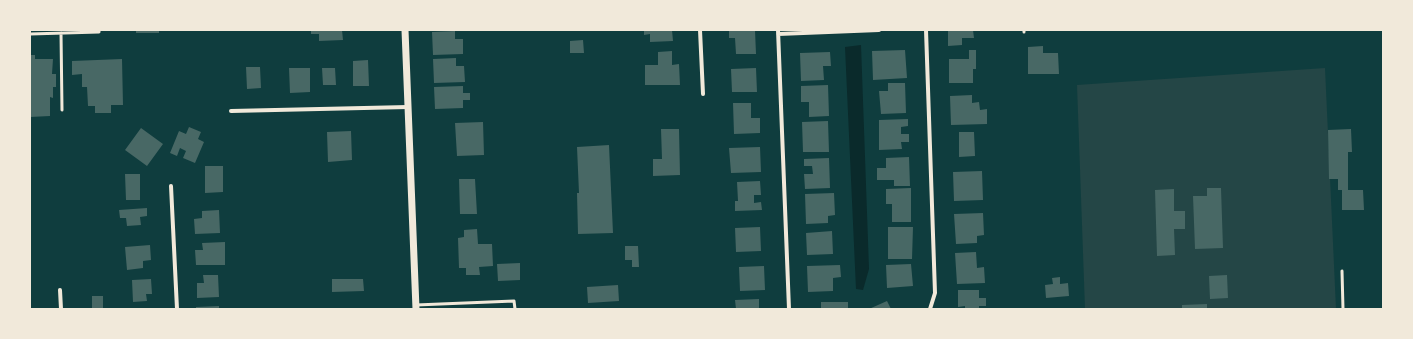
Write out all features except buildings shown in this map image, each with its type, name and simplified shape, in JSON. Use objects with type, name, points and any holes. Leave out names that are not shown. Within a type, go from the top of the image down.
[{"type":"street","points":[[405,30],[416,307]]},
{"type":"street","points":[[700,30],[703,94]]},
{"type":"street","points":[[788,309],[778,32],[879,30]]},
{"type":"street","points":[[926,30],[935,293],[930,309]]},
{"type":"street","points":[[231,111],[408,107]]},
{"type":"street","points":[[171,186],[177,309]]},
{"type":"street","points":[[60,290],[61,309]]},
{"type":"lane","points":[[30,34],[99,32],[99,30]]},
{"type":"lane","points":[[61,33],[62,110]]},
{"type":"lane","points":[[1342,271],[1343,309]]},
{"type":"lane","points":[[416,307],[435,304],[514,302],[515,309]]},
{"type":"lane","points":[[435,304],[435,309]]},
{"type":"shaded area","points":[[861,45],[869,269],[863,290],[856,289],[845,47]]},
{"type":"shaded area","points":[[1325,68],[1336,309],[1085,309],[1077,85]]}]
